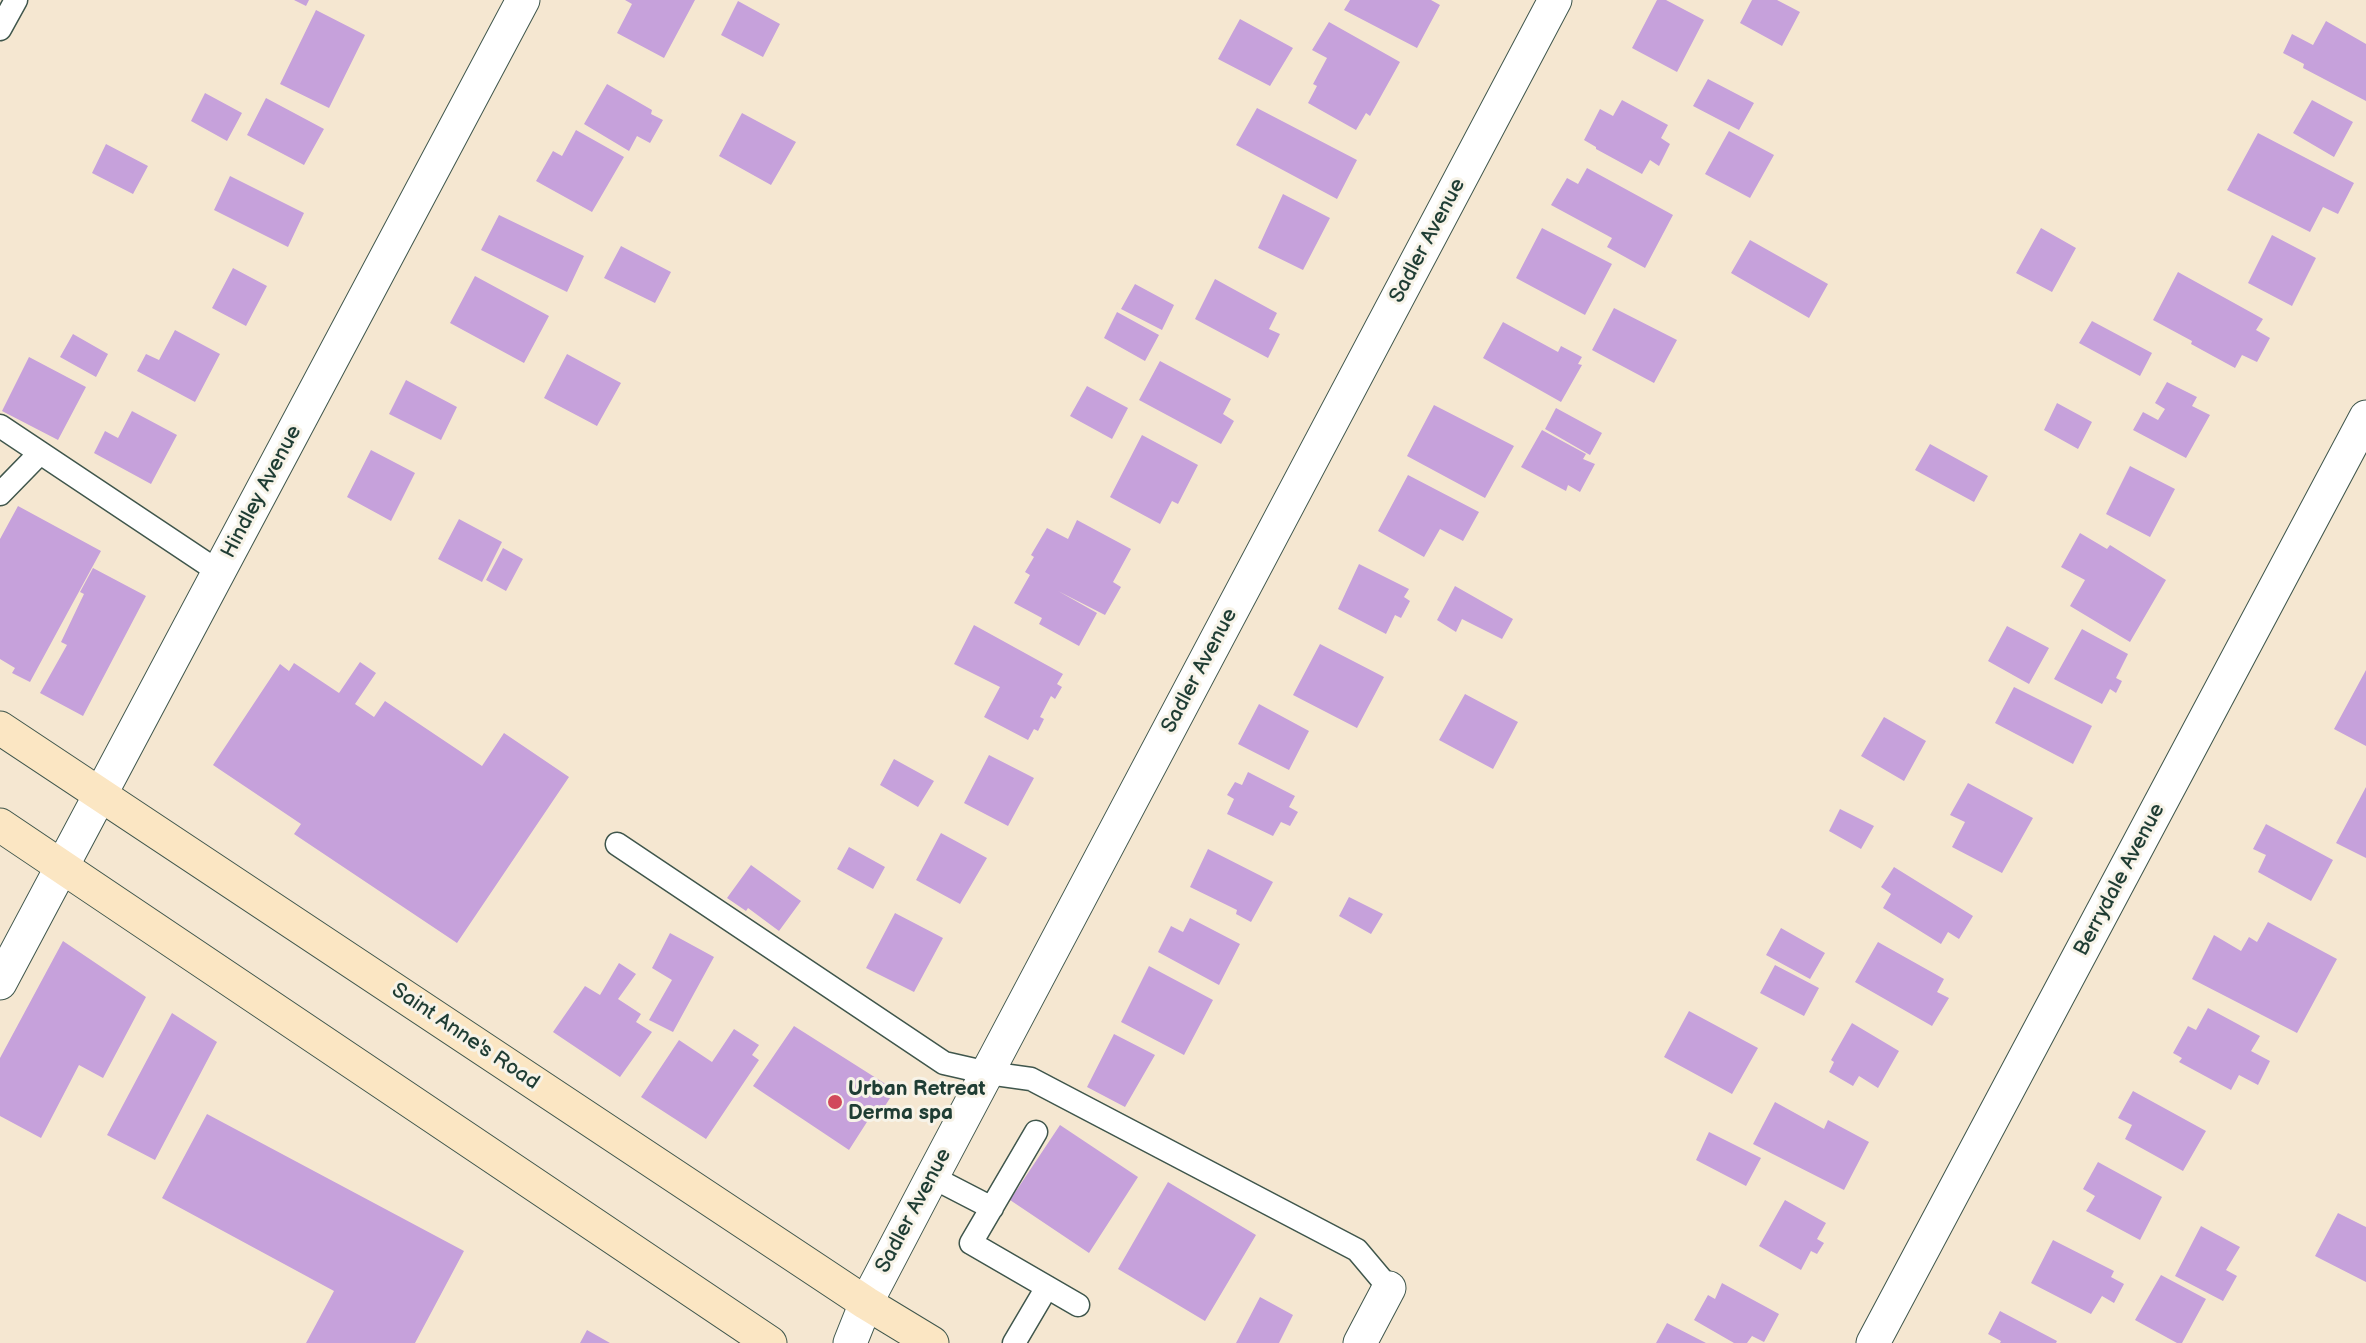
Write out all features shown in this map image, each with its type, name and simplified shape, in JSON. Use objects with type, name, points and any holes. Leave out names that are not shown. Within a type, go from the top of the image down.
[{"type":"main road","name":"Saint Anne's Road","points":[[0,728],[866,1303],[932,1343]]},
{"type":"main road","points":[[0,825],[770,1343]]},
{"type":"street","name":"Hindley Avenue","points":[[0,983],[523,0]]},
{"type":"street","name":"Sadler Avenue","points":[[850,1343],[866,1303],[932,1177],[1556,0]]},
{"type":"street","name":"Berrydale Avenue","points":[[1874,1343],[2366,417]]},
{"type":"street","points":[[1360,1343],[1389,1288]]},
{"type":"lane","points":[[0,29],[16,0]]},
{"type":"lane","points":[[0,426],[219,572]]},
{"type":"lane","points":[[0,494],[40,453]]},
{"type":"lane","points":[[617,844],[944,1063],[987,1073],[1031,1079],[1357,1250],[1389,1288]]},
{"type":"lane","points":[[1035,1132],[971,1243],[1078,1305]]},
{"type":"lane","points":[[932,1177],[992,1208]]},
{"type":"lane","points":[[1014,1343],[1047,1287]]},
{"type":"building","points":[[294,0],[309,0],[306,6]]},
{"type":"building","points":[[625,0],[695,0],[664,58],[617,33],[632,4]]},
{"type":"building","points":[[1350,0],[1431,0],[1440,5],[1417,48],[1344,10]]},
{"type":"building","points":[[1657,0],[1666,0],[1704,20],[1677,72],[1632,48]]},
{"type":"building","points":[[1752,0],[1777,0],[1800,12],[1782,46],[1740,23]]},
{"type":"building","points":[[738,1],[780,24],[763,57],[721,35]]},
{"type":"building","points":[[316,10],[365,35],[329,108],[280,84]]},
{"type":"building","points":[[1240,19],[1293,48],[1270,86],[1218,59]]},
{"type":"building","points":[[2326,21],[2366,44],[2366,101],[2303,68],[2304,64],[2283,53],[2292,34],[2313,45]]},
{"type":"building","points":[[1329,22],[1400,62],[1370,116],[1366,113],[1356,130],[1308,103],[1317,86],[1313,84],[1327,58],[1312,50]]},
{"type":"building","points":[[1708,79],[1754,103],[1739,130],[1693,106]]},
{"type":"building","points":[[607,84],[652,110],[651,114],[663,120],[650,143],[637,136],[629,151],[584,124]]},
{"type":"building","points":[[205,93],[242,113],[227,141],[191,121]]},
{"type":"building","points":[[266,98],[324,129],[304,165],[247,135]]},
{"type":"building","points":[[1622,100],[1668,125],[1661,138],[1670,144],[1659,166],[1650,160],[1642,174],[1584,140],[1600,109],[1613,116]]},
{"type":"building","points":[[2312,100],[2353,122],[2334,157],[2293,133]]},
{"type":"building","points":[[1257,108],[1357,160],[1337,199],[1236,145]]},
{"type":"building","points":[[742,113],[796,142],[771,185],[719,156]]},
{"type":"building","points":[[576,130],[624,157],[592,212],[536,181],[553,151],[562,156]]},
{"type":"building","points":[[1729,131],[1774,155],[1750,198],[1705,174]]},
{"type":"building","points":[[2258,133],[2354,183],[2338,214],[2323,207],[2310,232],[2227,190]]},
{"type":"building","points":[[106,144],[148,166],[133,194],[92,173]]},
{"type":"building","points":[[1587,168],[1673,215],[1645,268],[1607,247],[1612,238],[1551,205],[1567,178],[1578,184]]},
{"type":"building","points":[[230,176],[304,213],[288,247],[214,210]]},
{"type":"building","points":[[1283,194],[1330,218],[1303,270],[1258,248]]},
{"type":"building","points":[[499,215],[584,256],[567,292],[481,250]]},
{"type":"building","points":[[1542,228],[1612,264],[1585,315],[1516,278]]},
{"type":"building","points":[[2041,228],[2076,248],[2052,292],[2016,273]]},
{"type":"building","points":[[2272,235],[2316,258],[2292,306],[2248,283]]},
{"type":"building","points":[[1750,240],[1828,284],[1809,318],[1731,273]]},
{"type":"building","points":[[621,246],[671,272],[655,303],[604,278]]},
{"type":"building","points":[[233,268],[267,286],[246,326],[212,308]]},
{"type":"building","points":[[2178,272],[2263,319],[2256,330],[2270,338],[2257,362],[2242,355],[2235,368],[2153,320]]},
{"type":"building","points":[[475,276],[549,316],[524,363],[450,323]]},
{"type":"building","points":[[1215,279],[1277,313],[1269,329],[1280,334],[1268,358],[1195,319]]},
{"type":"building","points":[[1135,284],[1174,305],[1162,330],[1121,309]]},
{"type":"building","points":[[1614,308],[1677,340],[1654,383],[1592,350]]},
{"type":"building","points":[[1117,312],[1159,335],[1145,361],[1104,338]]},
{"type":"building","points":[[2092,321],[2152,353],[2140,376],[2079,343]]},
{"type":"building","points":[[1503,322],[1558,352],[1561,346],[1582,357],[1578,364],[1582,365],[1561,402],[1483,358]]},
{"type":"building","points":[[175,330],[220,354],[195,402],[137,371],[146,354],[159,360]]},
{"type":"building","points":[[73,334],[108,354],[96,377],[60,357]]},
{"type":"building","points":[[567,354],[621,383],[597,426],[544,398]]},
{"type":"building","points":[[29,357],[86,387],[58,440],[2,411]]},
{"type":"building","points":[[1160,361],[1231,399],[1223,414],[1234,421],[1221,444],[1139,400]]},
{"type":"building","points":[[406,380],[457,407],[441,440],[389,414]]},
{"type":"building","points":[[2167,382],[2197,397],[2192,406],[2210,415],[2186,458],[2133,430],[2143,412],[2158,420],[2165,409],[2155,403]]},
{"type":"building","points":[[1087,386],[1128,408],[1112,439],[1070,416]]},
{"type":"building","points":[[2057,403],[2092,422],[2078,449],[2044,430]]},
{"type":"building","points":[[1434,405],[1514,446],[1485,498],[1407,456]]},
{"type":"building","points":[[1556,408],[1602,433],[1590,455],[1545,429]]},
{"type":"building","points":[[132,411],[177,435],[151,484],[94,453],[105,431],[118,438]]},
{"type":"building","points":[[1542,430],[1586,454],[1583,459],[1595,464],[1580,492],[1568,485],[1566,491],[1521,467]]},
{"type":"building","points":[[1142,435],[1198,465],[1178,504],[1172,501],[1160,524],[1110,497]]},
{"type":"building","points":[[1930,444],[1988,476],[1974,502],[1915,470]]},
{"type":"building","points":[[371,450],[415,473],[391,521],[347,497]]},
{"type":"building","points":[[2130,466],[2175,489],[2150,537],[2106,514]]},
{"type":"building","points":[[1408,475],[1479,512],[1463,541],[1440,529],[1424,557],[1378,531]]},
{"type":"building","points":[[18,506],[101,551],[30,682],[12,673],[15,668],[0,659],[0,539]]},
{"type":"building","points":[[459,519],[502,542],[482,582],[438,559]]},
{"type":"building","points":[[1077,520],[1131,549],[1113,582],[1121,587],[1105,615],[1058,591],[1097,613],[1079,646],[1039,624],[1042,618],[1014,603],[1030,575],[1025,572],[1034,557],[1031,555],[1047,528],[1068,539]]},
{"type":"building","points":[[2080,533],[2107,549],[2110,545],[2166,580],[2130,642],[2070,606],[2085,580],[2061,567]]},
{"type":"building","points":[[503,548],[523,559],[506,591],[486,580]]},
{"type":"building","points":[[1359,564],[1409,589],[1404,597],[1410,601],[1401,618],[1395,615],[1386,634],[1338,609]]},
{"type":"building","points":[[93,568],[146,596],[83,716],[40,693],[67,645],[61,642],[84,594],[80,592]]},
{"type":"building","points":[[1455,586],[1513,619],[1502,639],[1462,619],[1456,632],[1437,620]]},
{"type":"building","points":[[974,625],[1063,674],[1057,684],[1062,687],[1055,699],[1051,696],[1040,717],[1044,719],[1038,731],[1034,729],[1028,740],[984,717],[1000,687],[954,664]]},
{"type":"building","points":[[2007,626],[2049,648],[2029,684],[1988,661]]},
{"type":"building","points":[[2082,629],[2128,654],[2116,678],[2122,681],[2116,693],[2110,689],[2102,704],[2054,679]]},
{"type":"building","points":[[1320,644],[1384,677],[1357,728],[1293,695]]},
{"type":"building","points":[[360,662],[376,673],[355,704],[374,717],[385,701],[482,766],[504,733],[569,777],[457,943],[294,834],[301,824],[213,765],[280,664],[289,671],[294,663],[339,693]]},
{"type":"building","points":[[2366,670],[2366,746],[2334,729]]},
{"type":"building","points":[[2014,687],[2092,726],[2073,764],[1995,723]]},
{"type":"building","points":[[1465,694],[1518,722],[1493,769],[1439,740]]},
{"type":"building","points":[[1259,704],[1309,731],[1289,770],[1238,744]]},
{"type":"building","points":[[1884,717],[1926,741],[1904,781],[1861,756]]},
{"type":"building","points":[[989,755],[1034,778],[1008,826],[964,803]]},
{"type":"building","points":[[894,759],[934,781],[918,807],[880,785]]},
{"type":"building","points":[[1248,772],[1295,796],[1289,807],[1298,812],[1290,826],[1281,822],[1273,836],[1227,814],[1234,799],[1227,795],[1235,782],[1242,785]]},
{"type":"building","points":[[1968,783],[2033,818],[2002,873],[1952,847],[1965,822],[1950,815]]},
{"type":"building","points":[[2366,787],[2366,858],[2336,843]]},
{"type":"building","points":[[1840,809],[1874,826],[1861,849],[1829,831]]},
{"type":"building","points":[[2266,824],[2333,860],[2311,901],[2258,872],[2266,855],[2253,849]]},
{"type":"building","points":[[941,833],[987,858],[960,904],[916,880]]},
{"type":"building","points":[[849,847],[885,867],[873,889],[837,869]]},
{"type":"building","points":[[1208,849],[1273,882],[1251,922],[1236,914],[1237,910],[1190,887]]},
{"type":"building","points":[[751,865],[801,901],[779,931],[748,908],[746,911],[727,898]]},
{"type":"building","points":[[1894,867],[1973,916],[1959,939],[1948,932],[1941,944],[1883,908],[1891,894],[1881,887]]},
{"type":"building","points":[[1349,897],[1383,914],[1371,934],[1339,916]]},
{"type":"building","points":[[895,913],[943,938],[914,992],[866,968]]},
{"type":"building","points":[[1190,918],[1240,944],[1219,985],[1158,952],[1171,926],[1183,932]]},
{"type":"building","points":[[2268,922],[2337,959],[2297,1033],[2192,979],[2214,935],[2241,951],[2249,937],[2257,942]]},
{"type":"building","points":[[1781,928],[1825,953],[1810,979],[1766,955]]},
{"type":"building","points":[[670,933],[714,957],[673,1032],[649,1020],[672,980],[652,968]]},
{"type":"building","points":[[63,941],[146,997],[103,1078],[79,1065],[41,1138],[0,1116],[0,1058]]},
{"type":"building","points":[[1878,942],[1944,979],[1937,992],[1949,998],[1932,1026],[1855,982]]},
{"type":"building","points":[[619,963],[636,974],[618,999],[641,1014],[636,1022],[652,1032],[620,1077],[553,1032],[585,986],[600,995]]},
{"type":"building","points":[[1775,965],[1819,988],[1804,1016],[1760,993]]},
{"type":"building","points":[[1149,966],[1213,1000],[1184,1055],[1121,1022]]},
{"type":"building","points":[[2208,1008],[2260,1036],[2251,1051],[2270,1061],[2258,1085],[2239,1075],[2231,1090],[2179,1062],[2182,1058],[2173,1053],[2188,1026],[2196,1030]]},
{"type":"building","points":[[1689,1011],[1758,1048],[1732,1094],[1664,1057]]},
{"type":"building","points":[[172,1013],[217,1042],[155,1160],[107,1135]]},
{"type":"building","points":[[1852,1023],[1899,1051],[1878,1088],[1859,1076],[1853,1086],[1829,1072],[1834,1062],[1831,1060]]},
{"type":"building","points":[[794,1026],[895,1090],[880,1114],[874,1111],[849,1150],[753,1086]]},
{"type":"building","points":[[734,1029],[759,1045],[752,1055],[759,1060],[706,1139],[641,1097],[679,1040],[712,1062]]},
{"type":"building","points":[[1114,1034],[1155,1055],[1125,1107],[1087,1087]]},
{"type":"building","points":[[2133,1091],[2206,1131],[2183,1171],[2125,1139],[2132,1125],[2118,1118]]},
{"type":"building","points":[[1775,1102],[1824,1129],[1828,1120],[1869,1142],[1844,1190],[1753,1144]]},
{"type":"building","points":[[207,1114],[464,1251],[415,1343],[306,1343],[334,1291],[162,1198]]},
{"type":"building","points":[[1060,1125],[1138,1177],[1089,1253],[1010,1200]]},
{"type":"building","points":[[1709,1132],[1761,1158],[1746,1186],[1696,1160]]},
{"type":"building","points":[[2098,1162],[2162,1197],[2140,1240],[2086,1211],[2095,1196],[2083,1189]]},
{"type":"building","points":[[1168,1182],[1256,1235],[1205,1321],[1118,1269]]},
{"type":"building","points":[[1785,1200],[1826,1223],[1817,1239],[1824,1243],[1817,1254],[1811,1251],[1801,1270],[1759,1246]]},
{"type":"building","points":[[2338,1213],[2366,1227],[2366,1282],[2315,1256]]},
{"type":"building","points":[[2201,1226],[2240,1247],[2226,1270],[2237,1276],[2223,1301],[2175,1276]]},
{"type":"building","points":[[2053,1240],[2114,1271],[2111,1277],[2124,1284],[2114,1303],[2102,1296],[2091,1314],[2031,1283]]},
{"type":"building","points":[[2161,1275],[2206,1299],[2182,1343],[2177,1343],[2135,1320]]},
{"type":"building","points":[[1722,1283],[1779,1314],[1764,1342],[1752,1336],[1747,1343],[1734,1343],[1694,1320],[1708,1295],[1715,1299]]},
{"type":"building","points":[[1260,1297],[1293,1315],[1279,1343],[1236,1343]]},
{"type":"building","points":[[2000,1311],[2057,1341],[2056,1343],[2000,1343],[2001,1341],[1988,1334]]},
{"type":"building","points":[[1667,1323],[1706,1343],[1656,1343]]},
{"type":"building","points":[[587,1330],[610,1343],[580,1343]]},
{"type":"place","name":"Urban Retreat Derma spa","points":[[835,1102]]}]
